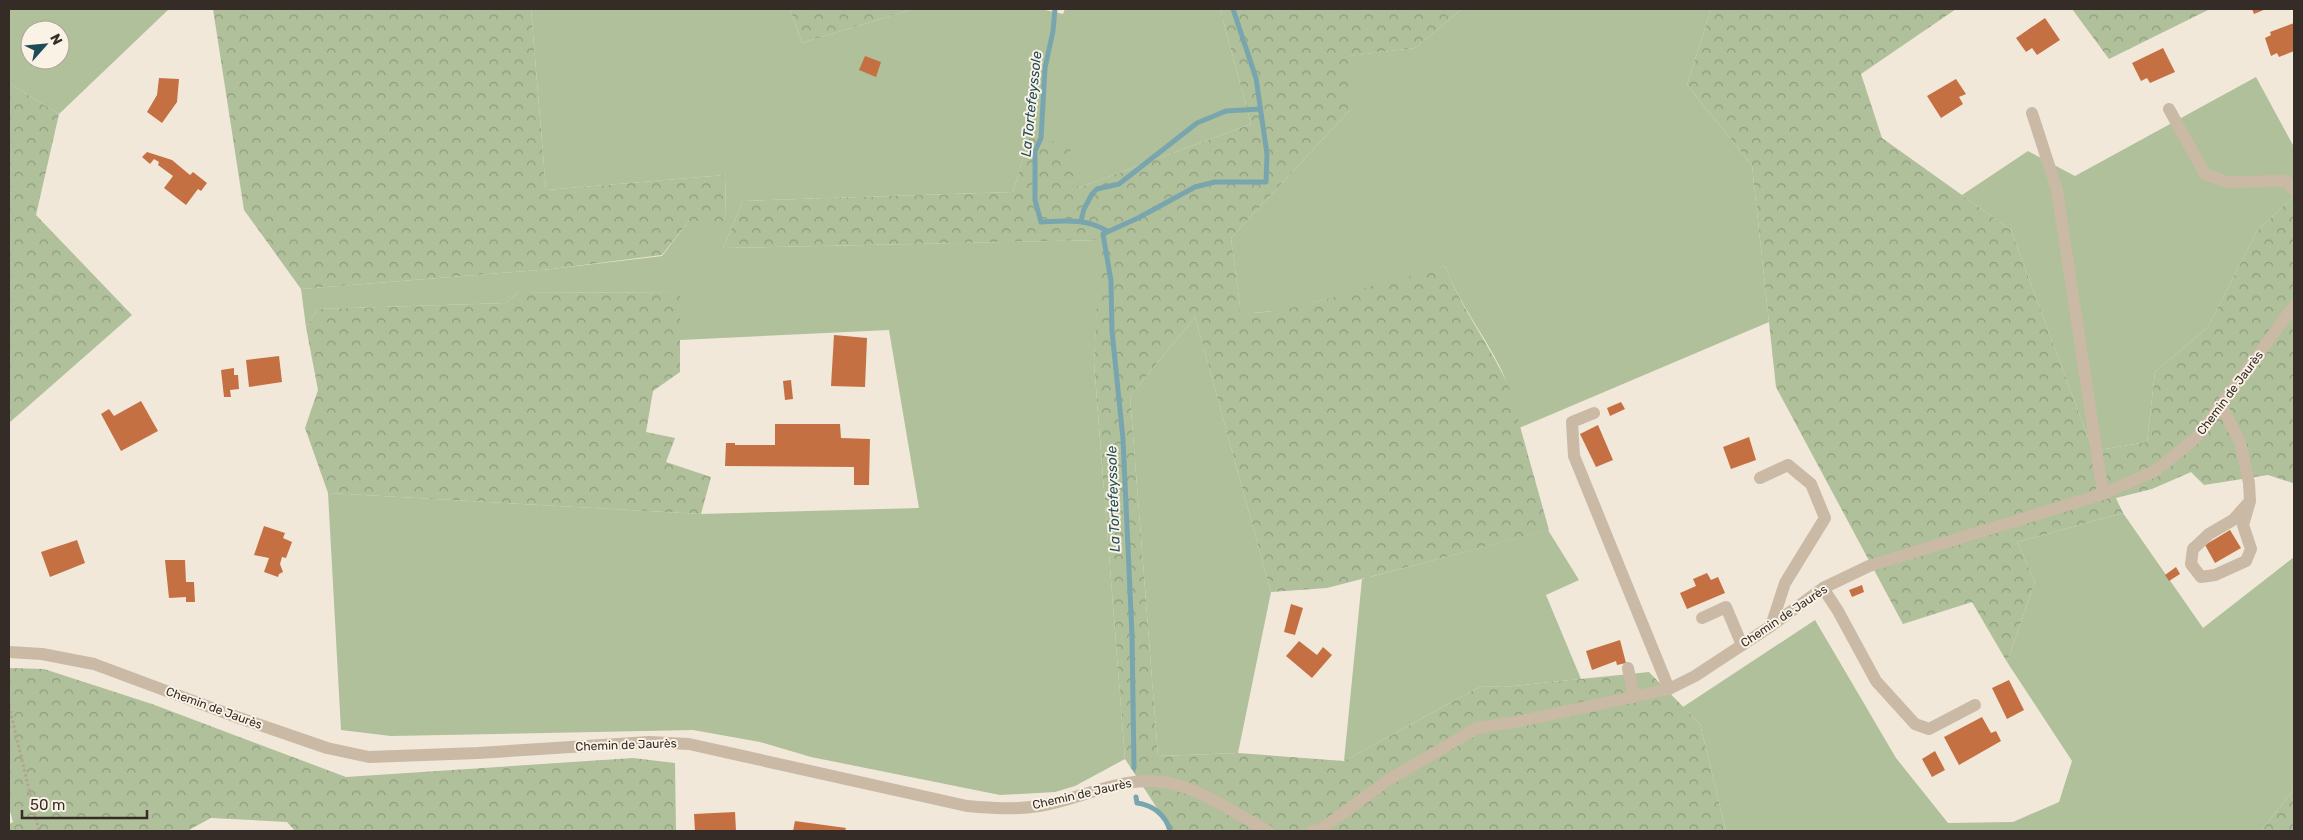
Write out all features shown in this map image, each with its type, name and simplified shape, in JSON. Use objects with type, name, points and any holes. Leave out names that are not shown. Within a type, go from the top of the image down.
[{"type":"street","points":[[2169,109],[2205,174],[2227,182],[2286,181],[2294,190]]},
{"type":"street","points":[[2032,113],[2057,190],[2103,494]]},
{"type":"street","name":"Chemin de Jaurès","points":[[1313,831],[1323,828],[1388,780],[1477,728],[1521,721],[1669,689],[1695,676],[1771,626],[1823,588],[1868,566],[2103,494],[2155,471],[2197,437],[2294,306]]},
{"type":"street","points":[[2221,405],[2240,442],[2249,483],[2250,502],[2244,525],[2251,549],[2246,561],[2215,575],[2201,577],[2191,564],[2192,549],[2209,534],[2233,520],[2250,502]]},
{"type":"street","points":[[1594,413],[1572,422],[1574,456],[1669,689]]},
{"type":"street","points":[[1760,478],[1788,465],[1811,484],[1825,518],[1785,583],[1771,626]]},
{"type":"street","points":[[1823,588],[1838,610],[1876,681],[1915,724],[1929,729],[1976,705]]},
{"type":"street","points":[[1702,618],[1726,607],[1742,645]]},
{"type":"street","name":"Chemin de Jaurès","points":[[9,652],[42,654],[94,664],[231,716],[327,748],[369,757],[649,742],[689,744],[967,806],[1004,809],[1040,806],[1139,781],[1172,783],[1202,795],[1268,831]]},
{"type":"street","points":[[1628,668],[1634,697]]},
{"type":"path","points":[[9,706],[39,831]]},
{"type":"green space","points":[[9,9],[169,9],[59,114],[9,83]]},
{"type":"green space","points":[[213,9],[531,9],[546,190],[725,175],[726,221],[689,221],[662,255],[552,269],[301,289],[244,210]]},
{"type":"green space","points":[[531,9],[790,9],[802,43],[913,9],[1041,9],[1063,14],[1065,9],[1220,9],[1251,124],[1078,188],[1029,138],[1013,192],[743,201],[723,248],[1101,240],[1094,362],[1125,759],[1075,786],[1055,792],[1000,795],[811,757],[760,742],[693,730],[391,736],[341,730],[328,493],[701,514],[919,508],[889,330],[680,340],[680,293],[519,292],[506,303],[318,309],[306,327],[301,289],[552,269],[662,256],[689,221],[726,221],[725,175],[546,190]]},
{"type":"green space","points":[[790,9],[913,9],[802,43]]},
{"type":"green space","points":[[1220,9],[1462,9],[1415,48],[1349,56],[1349,111],[1231,238],[1241,313],[1258,313],[1291,308],[1445,266],[1459,297],[1509,387],[1549,530],[1327,588],[1271,592],[1195,317],[1130,396],[1158,756],[1238,753],[1344,761],[1481,686],[1503,687],[1649,672],[1700,724],[1726,831],[1172,831],[1125,759],[1094,362],[1100,240],[723,248],[743,201],[1013,192],[1029,138],[1069,144],[1078,188],[1251,124]]},
{"type":"green space","points":[[1462,9],[1711,9],[1687,85],[1752,165],[1769,322],[1519,428],[1503,373],[1463,304],[1445,266],[1287,310],[1241,314],[1231,238],[1349,111],[1348,56],[1415,48]]},
{"type":"green space","points":[[1711,9],[1956,9],[1861,74],[1882,138],[2011,230],[2093,451],[2147,442],[2155,372],[2208,327],[2257,231],[2294,196],[2294,488],[2293,483],[2268,475],[2204,485],[2191,472],[2152,489],[2116,498],[2123,513],[2017,542],[2035,582],[2007,662],[1972,602],[1903,624],[1776,387],[1752,165],[1687,85]]},
{"type":"green space","points":[[2072,9],[2210,9],[2109,59]]},
{"type":"green space","points":[[2256,77],[2294,147],[2294,196],[2257,231],[2208,327],[2155,372],[2147,442],[2093,451],[2011,230],[1962,195],[2028,151],[2075,176]]},
{"type":"green space","points":[[9,83],[59,114],[36,215],[132,315],[9,423]]},
{"type":"green space","points":[[519,292],[680,293],[680,372],[653,391],[646,432],[675,438],[666,462],[711,477],[701,514],[328,493],[305,428],[318,390],[306,327],[318,309],[506,303]]},
{"type":"green space","points":[[1195,317],[1271,592],[1238,753],[1158,756],[1130,396]]},
{"type":"green space","points":[[2123,513],[2203,628],[2294,557],[2294,789],[2261,831],[1726,831],[1700,724],[1683,707],[1815,620],[1896,758],[1948,823],[2013,822],[2059,802],[2072,761],[2007,662],[2035,582],[2017,542]]},
{"type":"green space","points":[[1548,530],[1579,580],[1546,595],[1581,679],[1503,687],[1481,686],[1344,761],[1362,579]]},
{"type":"green space","points":[[9,668],[44,669],[152,704],[346,777],[633,758],[675,763],[676,831],[295,831],[287,822],[211,818],[187,831],[9,831],[9,824],[13,822],[9,807]]},
{"type":"green space","points":[[2294,789],[2294,831],[2261,831]]},
{"type":"building","points":[[2252,9],[2266,9],[2254,14]]},
{"type":"building","points":[[2045,18],[2060,40],[2037,55],[2032,48],[2026,52],[2016,38]]},
{"type":"building","points":[[2294,23],[2294,51],[2279,57],[2277,53],[2271,56],[2265,38],[2271,35],[2270,32]]},
{"type":"building","points":[[2163,48],[2175,72],[2150,83],[2147,78],[2141,81],[2132,63]]},
{"type":"building","points":[[865,56],[881,62],[876,77],[859,70]]},
{"type":"building","points":[[159,78],[179,79],[177,102],[162,123],[147,112],[157,95]]},
{"type":"building","points":[[1956,79],[1966,94],[1959,97],[1963,104],[1941,118],[1927,96]]},
{"type":"building","points":[[147,152],[172,160],[190,175],[193,172],[207,183],[201,191],[198,189],[186,205],[164,188],[173,176],[158,165],[159,162],[154,159],[150,164],[142,157]]},
{"type":"building","points":[[834,335],[867,338],[865,387],[831,386]]},
{"type":"building","points":[[279,356],[282,382],[249,387],[246,360]]},
{"type":"building","points":[[234,368],[234,375],[238,375],[239,389],[230,390],[231,397],[224,397],[221,370]]},
{"type":"building","points":[[791,380],[793,399],[785,400],[783,381]]},
{"type":"building","points":[[141,401],[158,431],[121,451],[101,414],[109,409],[114,416]]},
{"type":"building","points":[[1621,402],[1625,409],[1610,416],[1607,408]]},
{"type":"building","points":[[775,424],[840,424],[841,438],[870,439],[869,485],[854,485],[854,467],[725,466],[726,443],[735,443],[735,445],[775,445]]},
{"type":"building","points":[[1598,425],[1613,460],[1596,467],[1580,434]]},
{"type":"building","points":[[1749,437],[1756,460],[1731,469],[1723,447]]},
{"type":"building","points":[[264,526],[285,533],[283,538],[292,542],[286,558],[282,557],[280,564],[283,572],[278,577],[264,572],[269,558],[254,555]]},
{"type":"building","points":[[2230,530],[2241,548],[2215,563],[2205,545]]},
{"type":"building","points":[[77,540],[85,563],[50,577],[41,552]]},
{"type":"building","points":[[165,560],[185,560],[186,582],[194,582],[195,602],[186,602],[186,597],[169,598]]},
{"type":"building","points":[[2176,567],[2180,574],[2169,581],[2165,575]]},
{"type":"building","points":[[1707,573],[1711,580],[1718,577],[1725,593],[1687,609],[1680,593],[1696,586],[1693,579]]},
{"type":"building","points":[[1862,585],[1864,592],[1852,597],[1849,590]]},
{"type":"building","points":[[1291,604],[1303,608],[1295,635],[1284,632]]},
{"type":"building","points":[[1620,640],[1626,663],[1617,665],[1616,661],[1592,670],[1586,651]]},
{"type":"building","points":[[1299,641],[1317,655],[1323,647],[1332,655],[1312,678],[1286,656]]},
{"type":"building","points":[[2009,680],[2024,710],[2007,719],[1992,688]]},
{"type":"building","points":[[1982,717],[1991,733],[1996,731],[2001,741],[1959,765],[1944,737]]},
{"type":"building","points":[[1935,751],[1945,770],[1932,777],[1922,759]]},
{"type":"building","points":[[735,812],[736,831],[695,831],[694,814]]},
{"type":"building","points":[[795,821],[846,828],[845,831],[793,831]]},
{"type":"waterway","name":"La Tortefeyssole","points":[[1055,9],[1053,31],[1045,68],[1041,138],[1035,151],[1035,200],[1041,222],[1083,222],[1107,231]]},
{"type":"waterway","name":"La Tortefeyssole","points":[[1134,768],[1132,635],[1123,439],[1112,331],[1111,281],[1103,234],[1138,218],[1195,187],[1215,182],[1266,182],[1267,154],[1256,78],[1233,9]]},
{"type":"waterway","name":"La Tortefeyssole","points":[[1081,221],[1084,209],[1097,189],[1119,184],[1197,123],[1226,111],[1260,109]]},
{"type":"waterway","name":"La Tortefeyssole","points":[[1136,797],[1137,803],[1148,806],[1158,812],[1165,820],[1170,831]]}]
